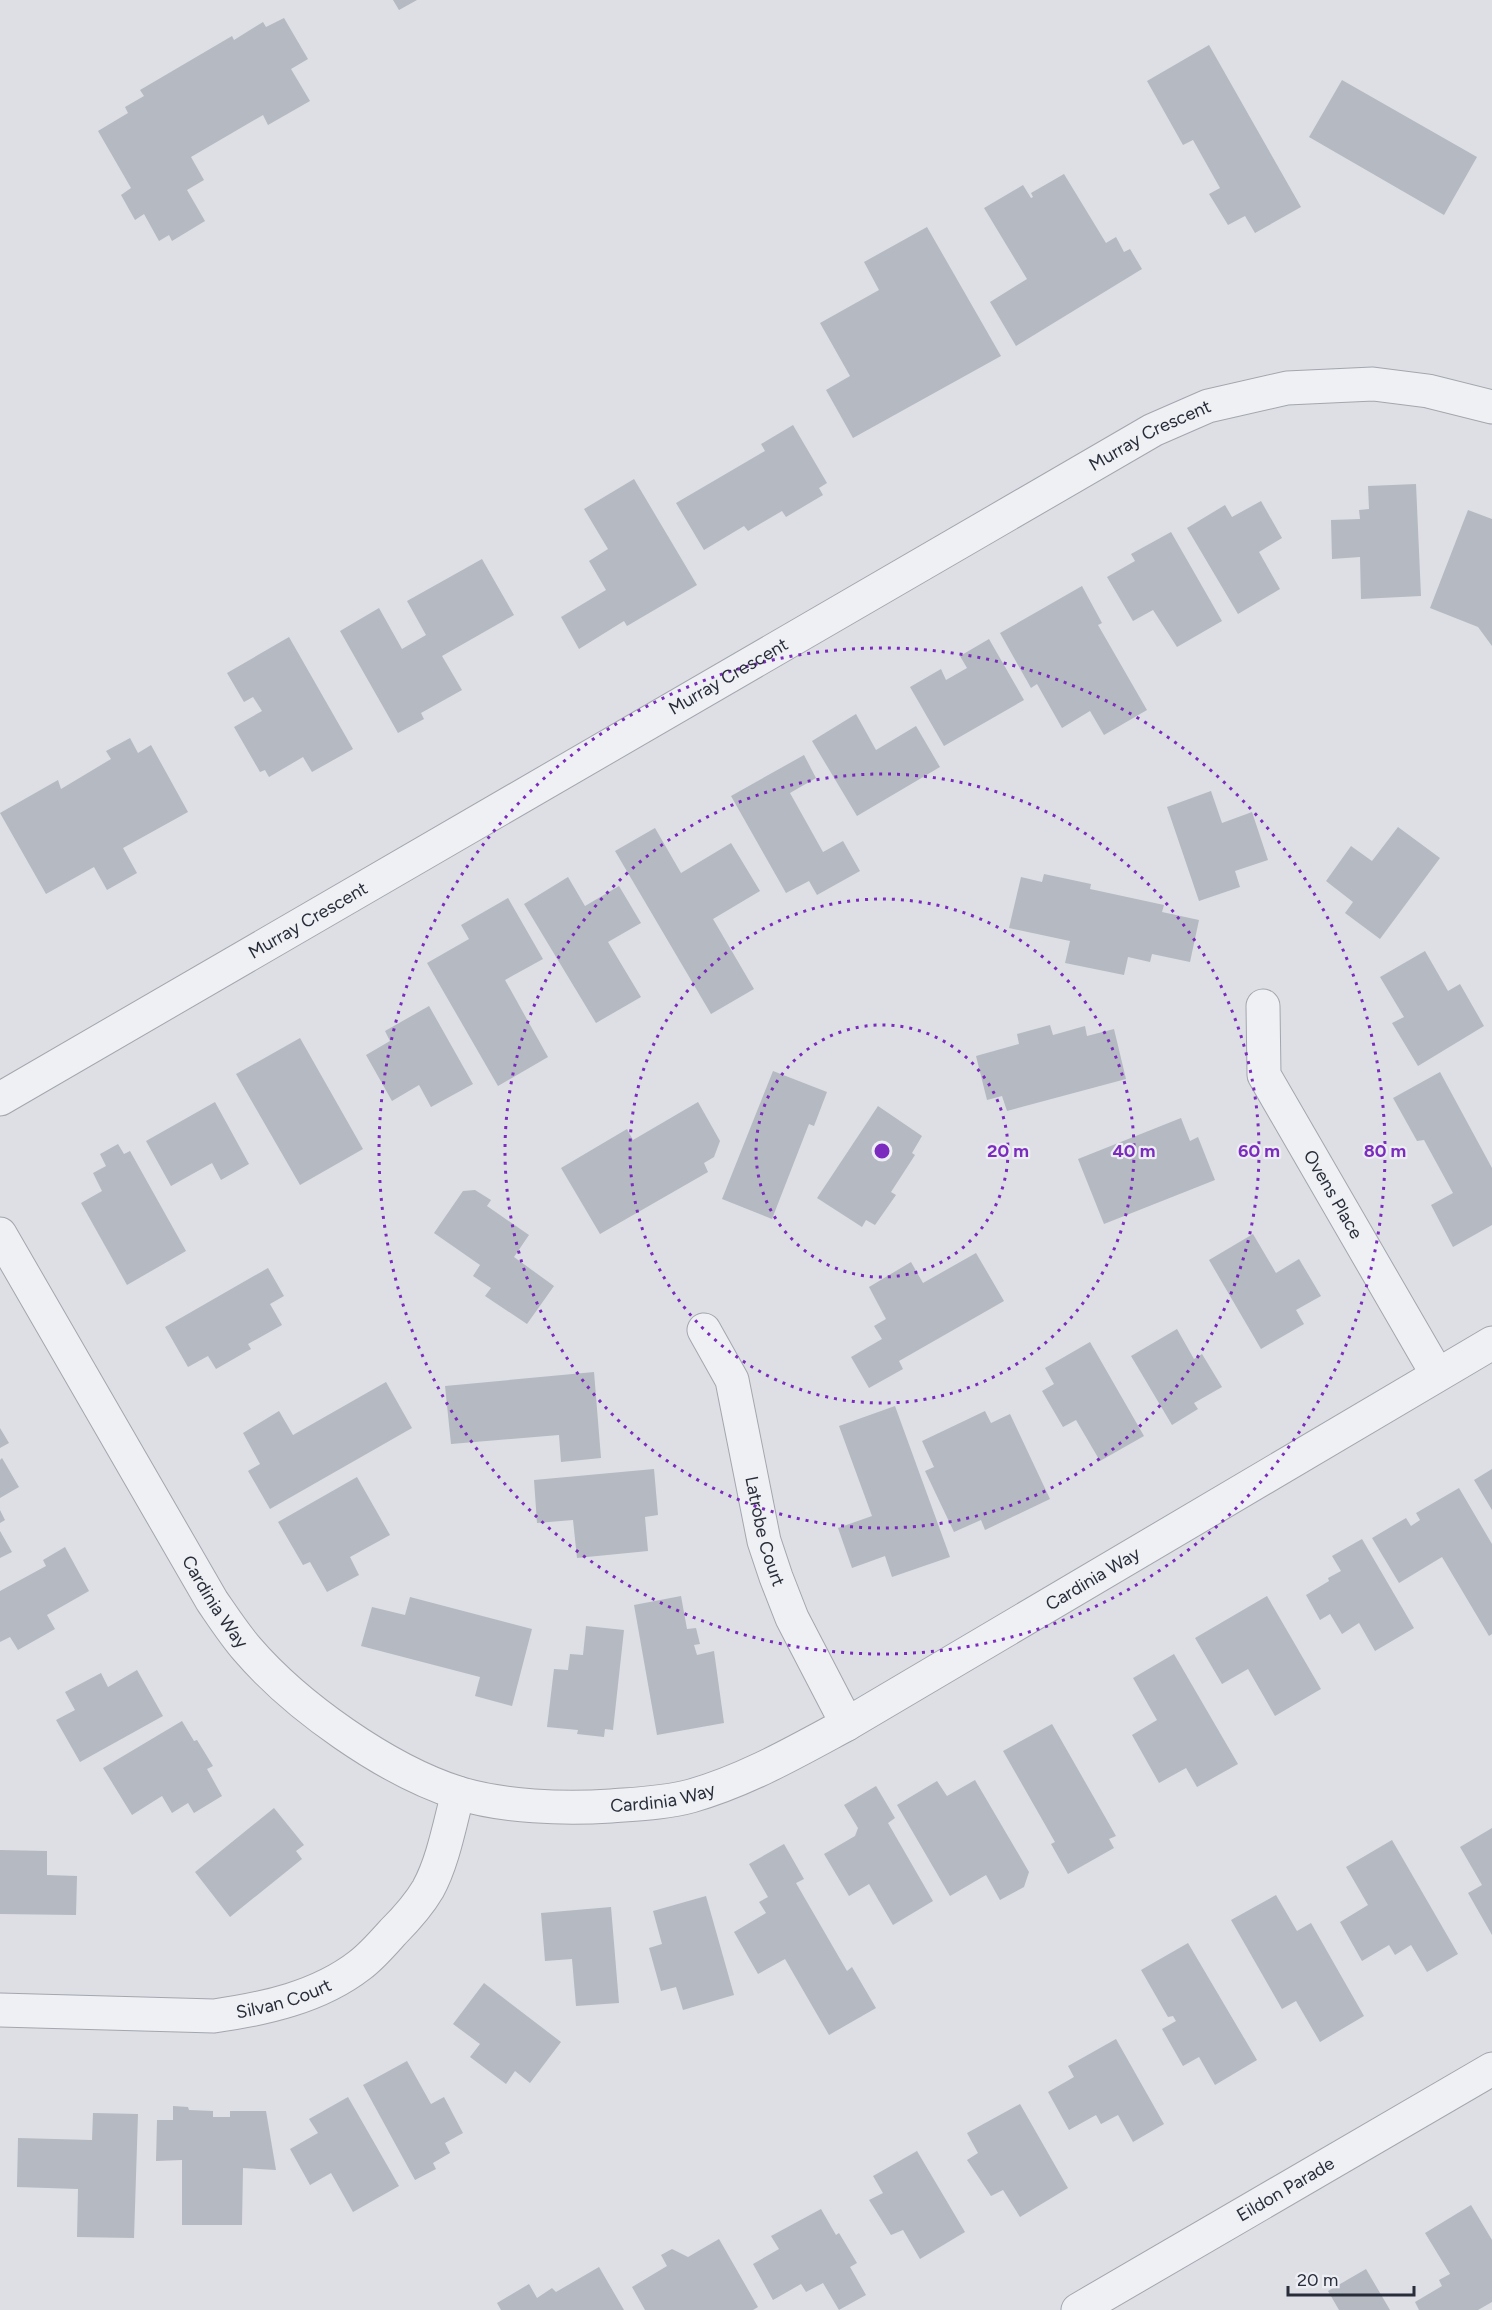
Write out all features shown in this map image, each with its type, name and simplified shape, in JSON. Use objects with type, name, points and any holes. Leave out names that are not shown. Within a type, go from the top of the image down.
[{"type":"street","name":"Murray Crescent","points":[[0,1099],[1153,430],[1208,406],[1287,388],[1372,384],[1428,392],[1484,403],[1492,407]]},
{"type":"street","name":"Ovens Place","points":[[1263,1006],[1264,1075],[1437,1374]]},
{"type":"street","name":"Cardinia Way","points":[[0,1234],[212,1601],[246,1649],[289,1690],[366,1749],[399,1767],[458,1793],[522,1805],[578,1809],[637,1804],[690,1796],[753,1773],[848,1724],[1492,1343]]},
{"type":"street","name":"Latrobe Court","points":[[704,1330],[732,1380],[764,1541],[776,1577],[792,1618],[848,1724]]},
{"type":"street","name":"Silvan Court","points":[[0,2010],[214,2016],[284,2003],[324,1986],[360,1965],[411,1914],[429,1888],[458,1793]]},
{"type":"street","name":"Eildon Parade","points":[[1078,2310],[1492,2069]]},
{"type":"building","points":[[393,0],[417,0],[399,10]]},
{"type":"building","points":[[284,18],[308,59],[291,69],[310,101],[268,125],[263,115],[191,157],[204,180],[187,190],[205,221],[172,241],[169,235],[159,241],[144,214],[135,220],[121,195],[131,188],[98,131],[128,113],[125,107],[144,96],[140,90],[232,36],[234,40],[263,22],[266,27]]},
{"type":"building","points":[[1209,45],[1301,207],[1255,233],[1245,216],[1228,225],[1209,194],[1220,188],[1193,140],[1183,145],[1147,81]]},
{"type":"building","points":[[1342,80],[1477,157],[1444,215],[1309,137]]},
{"type":"building","points":[[1064,174],[1106,243],[1116,237],[1124,252],[1130,249],[1142,269],[1016,346],[990,302],[1027,279],[984,208],[1023,185],[1031,198],[1033,197],[1031,193]]},
{"type":"building","points":[[927,227],[1001,356],[853,438],[826,390],[850,376],[820,323],[879,290],[864,262]]},
{"type":"building","points":[[793,425],[827,483],[819,488],[823,495],[786,517],[782,511],[748,531],[744,526],[704,550],[676,503],[765,451],[761,444]]},
{"type":"building","points":[[634,479],[697,585],[627,626],[624,621],[579,649],[561,617],[606,590],[589,561],[608,549],[584,509]]},
{"type":"building","points":[[1416,484],[1421,596],[1361,599],[1360,557],[1332,559],[1331,520],[1360,519],[1359,510],[1369,509],[1368,486]]},
{"type":"building","points":[[1261,501],[1282,538],[1259,552],[1280,589],[1238,614],[1187,528],[1225,505],[1232,517]]},
{"type":"building","points":[[1468,510],[1492,519],[1492,646],[1478,627],[1430,608]]},
{"type":"building","points":[[1171,532],[1222,621],[1177,647],[1153,610],[1133,621],[1107,577],[1135,561],[1131,554]]},
{"type":"building","points":[[482,559],[514,615],[442,656],[462,690],[421,713],[424,719],[398,733],[340,631],[379,608],[402,649],[426,635],[407,601]]},
{"type":"building","points":[[1082,586],[1102,623],[1098,625],[1147,710],[1104,735],[1090,711],[1062,728],[1037,684],[1031,688],[1000,633]]},
{"type":"building","points":[[289,637],[353,749],[312,772],[303,757],[269,777],[265,770],[260,772],[234,727],[262,711],[253,697],[244,702],[227,673]]},
{"type":"building","points":[[989,639],[1024,700],[944,746],[910,687],[941,669],[946,680],[967,668],[960,656]]},
{"type":"building","points":[[856,714],[876,750],[916,726],[940,767],[857,816],[812,741]]},
{"type":"building","points":[[130,738],[138,753],[151,745],[188,812],[123,848],[137,873],[107,890],[94,867],[46,894],[0,813],[58,780],[61,789],[111,759],[106,751]]},
{"type":"building","points":[[804,755],[816,778],[790,793],[823,852],[843,841],[860,871],[817,895],[809,881],[786,893],[731,796]]},
{"type":"building","points":[[1211,791],[1222,823],[1252,812],[1268,860],[1235,871],[1240,887],[1199,901],[1167,807]]},
{"type":"building","points":[[1398,827],[1440,858],[1380,939],[1345,913],[1353,902],[1326,881],[1351,846],[1372,861]]},
{"type":"building","points":[[655,828],[681,873],[731,843],[760,891],[713,919],[754,989],[711,1014],[615,851]]},
{"type":"building","points":[[1044,874],[1091,884],[1090,889],[1164,905],[1162,912],[1199,920],[1190,962],[1152,954],[1150,962],[1128,957],[1124,975],[1065,963],[1070,941],[1009,928],[1021,877],[1042,882]]},
{"type":"building","points":[[568,877],[585,906],[619,886],[641,923],[608,942],[641,997],[596,1023],[524,904]]},
{"type":"building","points":[[508,898],[543,959],[505,980],[548,1057],[498,1086],[427,963],[469,939],[461,925]]},
{"type":"building","points":[[1425,951],[1448,991],[1460,984],[1484,1026],[1418,1066],[1392,1023],[1404,1017],[1380,977]]},
{"type":"building","points":[[429,1006],[473,1084],[431,1107],[419,1085],[392,1101],[366,1055],[390,1041],[385,1031]]},
{"type":"building","points":[[1050,1025],[1053,1035],[1085,1026],[1087,1036],[1114,1029],[1126,1079],[1007,1111],[1002,1096],[987,1100],[976,1056],[1019,1044],[1017,1034]]},
{"type":"building","points":[[300,1038],[363,1149],[300,1185],[236,1074]]},
{"type":"building","points":[[773,1071],[827,1092],[814,1126],[809,1124],[772,1219],[722,1199]]},
{"type":"building","points":[[1440,1072],[1492,1168],[1492,1225],[1453,1247],[1431,1205],[1453,1193],[1424,1140],[1417,1141],[1393,1098]]},
{"type":"building","points":[[215,1102],[249,1164],[221,1180],[212,1163],[171,1186],[146,1141]]},
{"type":"building","points":[[698,1102],[720,1141],[714,1157],[704,1163],[708,1172],[600,1234],[561,1168],[627,1129],[633,1140]]},
{"type":"building","points":[[878,1106],[922,1136],[912,1153],[915,1155],[891,1192],[896,1195],[875,1225],[866,1220],[862,1227],[817,1198]]},
{"type":"building","points":[[1181,1118],[1190,1141],[1198,1137],[1215,1180],[1104,1224],[1078,1159]]},
{"type":"building","points":[[118,1144],[124,1154],[130,1151],[186,1251],[127,1285],[81,1203],[102,1191],[93,1173],[106,1166],[100,1154]]},
{"type":"building","points":[[475,1190],[491,1200],[487,1206],[529,1235],[514,1257],[554,1286],[527,1324],[485,1296],[491,1288],[473,1276],[480,1265],[434,1233],[463,1191]]},
{"type":"building","points":[[1253,1234],[1276,1273],[1299,1259],[1321,1296],[1296,1310],[1304,1324],[1261,1349],[1209,1260]]},
{"type":"building","points":[[976,1253],[1004,1301],[899,1361],[903,1369],[869,1388],[851,1357],[882,1339],[874,1326],[886,1319],[869,1287],[911,1262],[923,1283]]},
{"type":"building","points":[[268,1268],[284,1296],[270,1304],[282,1325],[248,1344],[251,1349],[216,1369],[208,1356],[188,1367],[165,1327]]},
{"type":"building","points":[[1177,1329],[1194,1359],[1202,1354],[1222,1387],[1194,1403],[1198,1409],[1172,1425],[1131,1356]]},
{"type":"building","points":[[1090,1342],[1144,1436],[1100,1461],[1076,1420],[1063,1427],[1042,1391],[1054,1384],[1045,1368]]},
{"type":"building","points":[[594,1372],[601,1458],[561,1462],[559,1435],[451,1444],[445,1386]]},
{"type":"building","points":[[386,1382],[412,1428],[270,1509],[248,1471],[260,1464],[243,1433],[279,1411],[293,1435]]},
{"type":"building","points":[[895,1406],[950,1557],[892,1577],[885,1556],[852,1568],[838,1528],[872,1516],[839,1426]]},
{"type":"building","points":[[985,1411],[991,1423],[1010,1414],[1050,1499],[985,1530],[981,1520],[954,1532],[925,1471],[934,1467],[922,1441]]},
{"type":"building","points":[[0,1428],[9,1443],[0,1448]]},
{"type":"building","points":[[2,1458],[19,1487],[0,1498],[0,1460]]},
{"type":"building","points":[[654,1469],[658,1515],[645,1517],[648,1551],[577,1558],[573,1520],[537,1523],[534,1480]]},
{"type":"building","points":[[1492,1469],[1492,1510],[1474,1480]]},
{"type":"building","points":[[357,1477],[390,1535],[350,1557],[359,1575],[327,1592],[310,1562],[303,1565],[278,1522]]},
{"type":"building","points":[[1459,1488],[1492,1544],[1492,1634],[1489,1636],[1442,1557],[1399,1583],[1372,1538],[1406,1518],[1411,1526],[1420,1520],[1416,1513]]},
{"type":"building","points":[[0,1510],[5,1520],[0,1523]]},
{"type":"building","points":[[0,1531],[12,1552],[0,1558]]},
{"type":"building","points":[[1362,1539],[1414,1628],[1375,1651],[1359,1623],[1342,1634],[1330,1614],[1320,1620],[1306,1595],[1341,1571],[1332,1556]]},
{"type":"building","points":[[65,1547],[89,1591],[47,1615],[55,1629],[18,1650],[10,1637],[0,1642],[0,1591],[46,1566],[43,1560]]},
{"type":"building","points":[[681,1596],[687,1629],[696,1628],[700,1644],[694,1645],[697,1655],[714,1651],[724,1723],[657,1735],[634,1605]]},
{"type":"building","points":[[1267,1596],[1321,1689],[1275,1716],[1248,1669],[1222,1684],[1195,1638]]},
{"type":"building","points":[[410,1597],[532,1629],[512,1706],[475,1696],[480,1677],[361,1646],[372,1607],[405,1615]]},
{"type":"building","points":[[586,1626],[624,1630],[613,1730],[605,1729],[604,1737],[577,1734],[578,1730],[547,1727],[554,1669],[568,1670],[570,1654],[583,1655]]},
{"type":"building","points":[[1174,1654],[1238,1764],[1197,1787],[1186,1768],[1159,1783],[1132,1735],[1157,1720],[1133,1678]]},
{"type":"building","points":[[137,1670],[163,1716],[80,1762],[56,1720],[75,1710],[65,1692],[101,1673],[108,1687]]},
{"type":"building","points":[[182,1721],[213,1766],[207,1769],[222,1796],[194,1813],[188,1803],[172,1813],[162,1796],[132,1815],[103,1768]]},
{"type":"building","points":[[1052,1724],[1116,1836],[1109,1839],[1114,1848],[1068,1874],[1051,1844],[1055,1842],[1003,1751]]},
{"type":"building","points":[[975,1780],[1029,1872],[1024,1887],[1000,1900],[986,1875],[950,1896],[897,1805],[937,1781],[947,1796]]},
{"type":"building","points":[[876,1786],[895,1818],[888,1823],[933,1901],[893,1925],[869,1884],[849,1896],[824,1854],[855,1836],[858,1828],[844,1805]]},
{"type":"building","points":[[274,1808],[304,1845],[296,1851],[302,1859],[230,1917],[195,1872]]},
{"type":"building","points":[[1492,1828],[1492,1935],[1468,1893],[1482,1885],[1460,1847]]},
{"type":"building","points":[[1392,1840],[1458,1954],[1427,1972],[1411,1945],[1395,1955],[1389,1945],[1362,1961],[1340,1922],[1368,1905],[1346,1867]]},
{"type":"building","points":[[784,1844],[804,1879],[796,1883],[847,1971],[852,1967],[876,2008],[829,2035],[785,1959],[758,1974],[734,1932],[766,1913],[759,1902],[768,1897],[749,1864]]},
{"type":"building","points":[[0,1850],[47,1851],[47,1875],[77,1876],[76,1915],[0,1914]]},
{"type":"building","points":[[1276,1895],[1297,1931],[1311,1923],[1364,2016],[1320,2042],[1296,2001],[1282,2009],[1231,1920]]},
{"type":"building","points":[[706,1896],[734,1995],[683,2010],[676,1987],[661,1991],[649,1948],[662,1944],[653,1911]]},
{"type":"building","points":[[611,1907],[619,2003],[576,2006],[572,1959],[545,1961],[541,1913]]},
{"type":"building","points":[[1188,1943],[1257,2060],[1215,2085],[1199,2057],[1183,2066],[1162,2029],[1176,2021],[1173,2016],[1168,2017],[1141,1970]]},
{"type":"building","points":[[484,1983],[561,2042],[530,2083],[515,2071],[506,2084],[470,2057],[480,2044],[453,2024]]},
{"type":"building","points":[[1116,2039],[1164,2124],[1133,2142],[1118,2115],[1101,2124],[1096,2115],[1069,2130],[1048,2092],[1074,2077],[1068,2066]]},
{"type":"building","points":[[407,2061],[431,2104],[444,2097],[463,2133],[445,2143],[450,2153],[433,2163],[436,2169],[415,2180],[363,2085]]},
{"type":"building","points":[[348,2097],[399,2186],[353,2212],[331,2173],[310,2185],[290,2149],[318,2133],[309,2119]]},
{"type":"building","points":[[1020,2104],[1068,2188],[1020,2217],[1003,2190],[991,2196],[967,2160],[978,2153],[967,2133]]},
{"type":"building","points":[[173,2106],[188,2107],[189,2110],[213,2111],[213,2117],[230,2117],[230,2111],[266,2111],[276,2170],[243,2168],[242,2225],[182,2225],[182,2160],[156,2161],[157,2120],[173,2120]]},
{"type":"building","points":[[93,2113],[138,2114],[134,2238],[77,2237],[78,2189],[17,2187],[18,2138],[92,2140]]},
{"type":"building","points":[[917,2151],[965,2232],[920,2259],[903,2230],[891,2235],[869,2200],[883,2193],[873,2176]]},
{"type":"building","points":[[1471,2205],[1492,2240],[1492,2302],[1478,2310],[1419,2310],[1415,2302],[1442,2286],[1439,2280],[1450,2274],[1425,2233]]},
{"type":"building","points":[[821,2209],[836,2235],[839,2233],[857,2263],[850,2267],[866,2295],[839,2310],[823,2283],[806,2292],[801,2284],[773,2300],[753,2264],[779,2249],[771,2236]]},
{"type":"building","points":[[719,2239],[758,2307],[753,2310],[645,2310],[632,2287],[667,2266],[661,2255],[672,2249],[688,2257]]},
{"type":"building","points":[[599,2267],[624,2310],[501,2310],[497,2303],[529,2284],[537,2298],[552,2288],[556,2292]]},
{"type":"building","points":[[1366,2269],[1390,2310],[1339,2310],[1328,2291]]}]
